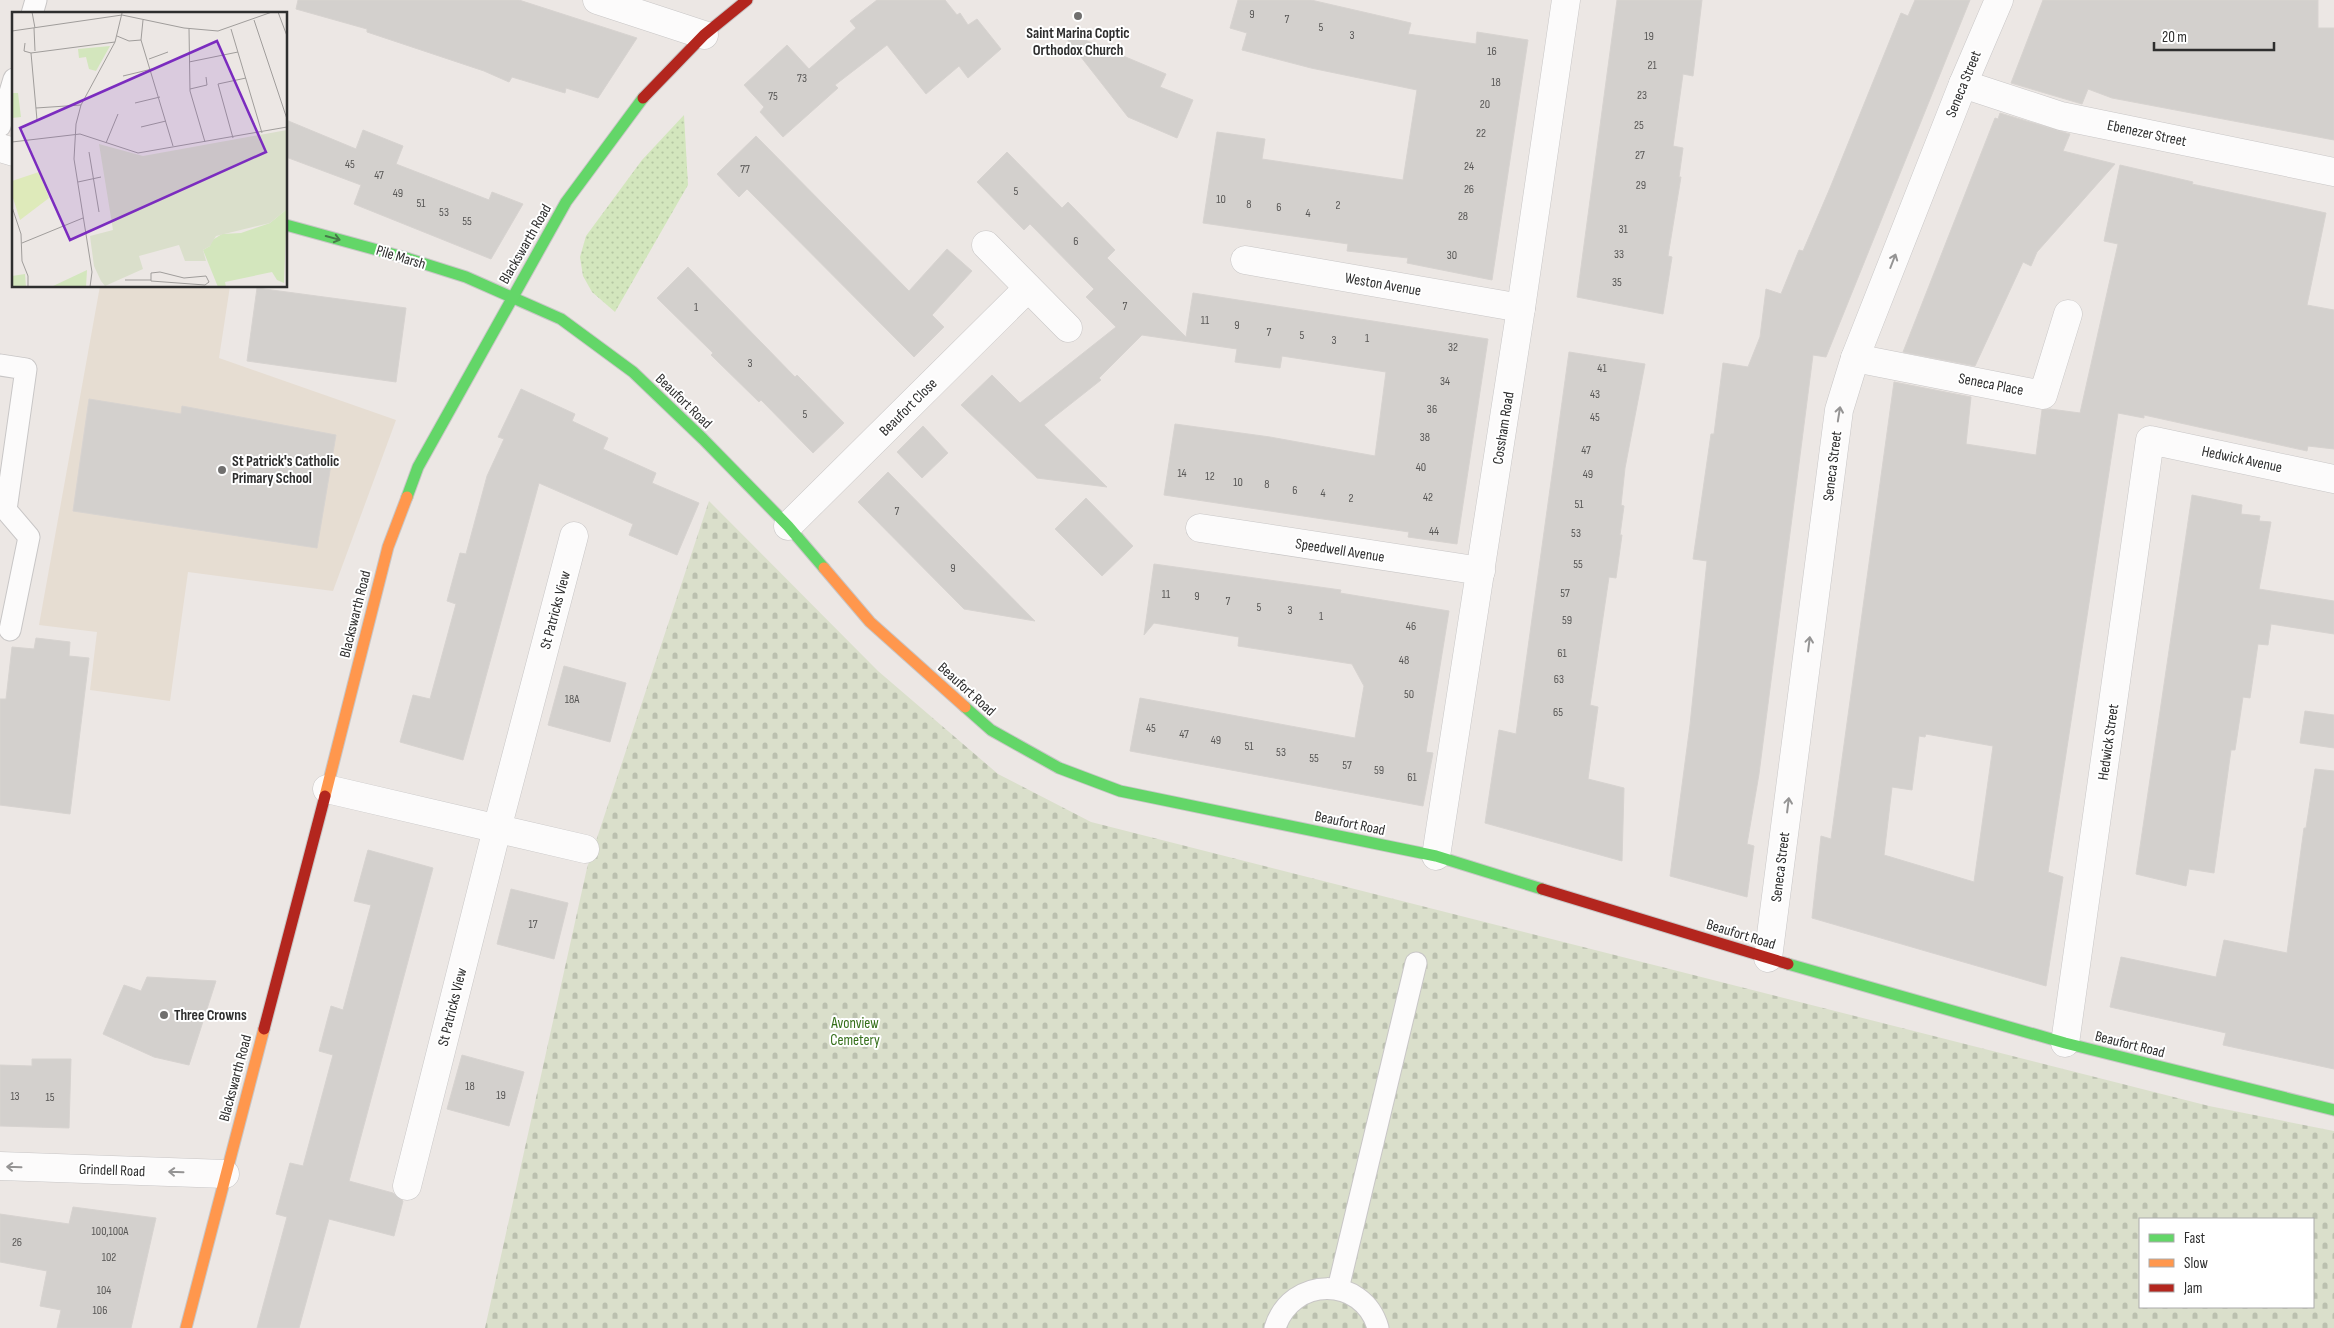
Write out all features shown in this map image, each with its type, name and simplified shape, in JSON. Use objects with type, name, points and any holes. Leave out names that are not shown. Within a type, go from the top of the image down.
[{"type":"street","points":[[597,0],[704,35]]},
{"type":"street","name":"Blackswarth Road","points":[[186,1328],[388,547],[418,467],[566,202],[634,108],[704,35],[747,0]]},
{"type":"street","name":"Cossham Road","points":[[1436,856],[1481,572],[1566,0]]},
{"type":"street","name":"Seneca Street","points":[[1768,958],[1839,410],[1855,358],[1962,84],[1999,0]]},
{"type":"street","name":"Ebenezer Street","points":[[1962,84],[2061,116],[2334,172]]},
{"type":"street","name":"Pile Marsh","points":[[288,226],[403,256],[513,296]]},
{"type":"street","points":[[986,245],[1068,328]]},
{"type":"street","name":"Weston Avenue","points":[[1245,260],[1521,308]]},
{"type":"street","name":"Beaufort Close","points":[[788,526],[1028,288]]},
{"type":"street","name":"Beaufort Road","points":[[513,296],[561,319],[633,372],[788,526],[877,628],[991,730],[1058,768],[1120,790],[1436,856],[1768,958],[2065,1043],[2334,1110]]},
{"type":"street","name":"Seneca Place","points":[[1855,358],[2043,394],[2068,314]]},
{"type":"street","name":"Hedwick Avenue","points":[[2150,440],[2334,479]]},
{"type":"street","name":"Hedwick Street","points":[[2065,1043],[2150,440]]},
{"type":"street","name":"Speedwell Avenue","points":[[1200,528],[1481,572]]},
{"type":"street","name":"St Patricks View","points":[[407,1186],[496,829],[574,536]]},
{"type":"street","points":[[327,788],[585,849]]},
{"type":"street","name":"Grindell Road","points":[[0,1166],[225,1174]]},
{"type":"lane","points":[[0,126],[12,86]]},
{"type":"lane","points":[[0,365],[26,368],[6,510],[29,537],[10,630]]},
{"type":"lane","points":[[1338,1289],[1416,963]]},
{"type":"lane","points":[[1275,1328],[1278,1318],[1289,1303],[1303,1293],[1320,1288],[1338,1289],[1359,1299],[1374,1317],[1378,1328]]},
{"type":"shaded area","name":"St Patrick's Catholic Primary School","points":[[100,288],[230,288],[219,358],[396,420],[333,591],[188,572],[170,701],[90,690],[97,632],[39,625]]},
{"type":"green space","points":[[684,115],[688,185],[615,312],[592,292],[583,276],[580,257],[586,236],[642,160]]},
{"type":"green space","name":"Avonview Cemetery","points":[[709,501],[878,671],[998,774],[1091,822],[2209,1106],[2334,1131],[2334,1328],[485,1328],[587,868]]},
{"type":"building","points":[[298,0],[519,0],[637,38],[598,98],[566,88],[565,93],[512,77],[509,82],[484,71],[367,32],[367,29],[296,9]]},
{"type":"building","points":[[877,0],[945,0],[957,15],[960,13],[968,25],[977,19],[1001,49],[968,78],[959,66],[926,94],[887,45],[835,85],[838,88],[783,137],[760,112],[764,107],[744,85],[787,45],[809,69],[856,28],[850,21]]},
{"type":"building","points":[[1238,0],[1311,0],[1411,23],[1408,34],[1476,44],[1477,32],[1528,40],[1492,280],[1407,263],[1408,258],[1347,251],[1348,244],[1203,223],[1217,132],[1265,139],[1262,159],[1403,180],[1417,90],[1311,68],[1242,50],[1247,33],[1230,28]]},
{"type":"building","points":[[1617,0],[1702,0],[1693,76],[1683,74],[1673,146],[1683,148],[1679,177],[1681,177],[1668,256],[1672,257],[1663,314],[1577,297]]},
{"type":"building","points":[[1915,0],[1970,0],[1826,357],[1813,355],[1759,774],[1747,844],[1754,846],[1747,897],[1670,876],[1690,725],[1707,561],[1693,559],[1711,434],[1714,434],[1723,363],[1748,367],[1760,337],[1766,289],[1781,294],[1799,250],[1803,251],[1830,188],[1901,13],[1908,16]]},
{"type":"building","points":[[2043,0],[2318,0],[2318,28],[2334,28],[2334,140],[2112,98],[2088,89],[2082,104],[2011,83]]},
{"type":"building","points":[[1059,29],[1166,74],[1160,87],[1193,100],[1177,138],[1128,117]]},
{"type":"building","points":[[2000,113],[2070,134],[2063,151],[2115,164],[2037,252],[2031,266],[2023,262],[1975,366],[1903,352],[1995,118],[1998,119]]},
{"type":"building","points":[[288,121],[356,149],[363,130],[403,146],[396,164],[489,200],[492,192],[523,204],[491,259],[354,204],[361,185],[288,158]]},
{"type":"building","points":[[756,136],[909,291],[947,249],[972,271],[932,315],[944,327],[914,357],[747,189],[739,197],[717,174]]},
{"type":"building","points":[[1007,152],[1062,208],[1068,202],[1115,250],[1107,258],[1186,337],[1193,293],[1488,339],[1457,544],[1408,537],[1409,532],[1164,495],[1175,424],[1270,437],[1375,456],[1386,372],[1282,356],[1280,368],[1235,362],[1237,349],[1142,335],[1099,378],[1101,380],[1044,425],[1107,487],[1037,478],[961,405],[992,375],[1020,403],[1116,327],[1086,297],[1094,289],[1030,224],[1024,230],[977,182]]},
{"type":"building","points":[[2120,165],[2193,182],[2192,184],[2326,213],[2307,305],[2334,310],[2334,449],[2308,446],[2307,451],[2144,415],[2144,418],[2118,413],[2048,872],[2063,877],[2046,986],[1812,918],[1821,836],[1831,839],[1894,382],[1971,397],[1966,444],[2036,455],[2042,410],[2050,409],[2080,413],[2118,244],[2104,241]],"holes":[[[1926,734],[1993,746],[1974,882],[1884,855],[1892,787],[1912,790],[1919,736],[1925,737]]]},
{"type":"building","points":[[688,267],[795,377],[797,375],[844,423],[813,453],[761,400],[759,402],[711,355],[713,353],[657,298]]},
{"type":"building","points":[[257,288],[406,308],[396,382],[247,361]]},
{"type":"building","points":[[1569,352],[1645,364],[1625,468],[1621,505],[1624,506],[1620,535],[1622,535],[1616,578],[1609,577],[1590,705],[1598,707],[1588,779],[1624,788],[1622,861],[1485,823],[1499,730],[1516,734]]},
{"type":"building","points":[[521,389],[575,414],[572,421],[608,438],[603,449],[656,473],[652,483],[699,503],[677,555],[629,535],[633,524],[539,483],[463,760],[400,742],[413,695],[430,699],[456,604],[447,601],[460,553],[466,554],[487,476],[504,439],[498,437]]},
{"type":"building","points":[[89,399],[181,414],[182,406],[336,435],[317,548],[73,511]]},
{"type":"building","points":[[923,426],[948,453],[922,478],[897,452]]},
{"type":"building","points":[[888,472],[1035,621],[964,609],[858,502]]},
{"type":"building","points":[[2192,495],[2242,505],[2241,514],[2260,516],[2259,521],[2271,522],[2259,589],[2334,601],[2334,634],[2271,624],[2268,645],[2258,644],[2250,698],[2243,697],[2235,750],[2231,750],[2214,873],[2189,869],[2186,886],[2136,874]]},
{"type":"building","points":[[1086,498],[1133,546],[1102,576],[1055,529]]},
{"type":"building","points":[[1154,564],[1341,590],[1340,593],[1449,611],[1426,752],[1433,753],[1423,806],[1130,751],[1140,698],[1355,738],[1364,686],[1352,664],[1238,646],[1239,637],[1154,623],[1144,635]]},
{"type":"building","points":[[36,638],[70,642],[69,656],[89,658],[70,814],[0,805],[0,699],[6,699],[12,647],[34,649]]},
{"type":"building","points":[[564,666],[626,683],[610,742],[548,725]]},
{"type":"building","points":[[2305,711],[2334,715],[2334,748],[2300,743]]},
{"type":"building","points":[[2315,769],[2334,771],[2334,1069],[2223,1045],[2226,1033],[2110,1007],[2121,957],[2216,977],[2224,940],[2287,953],[2304,828],[2306,828]]},
{"type":"building","points":[[368,850],[433,868],[349,1181],[393,1193],[403,1201],[394,1236],[329,1219],[299,1328],[257,1328],[287,1217],[276,1214],[290,1163],[303,1166],[333,1055],[319,1051],[331,1006],[343,1010],[371,905],[354,901]]},
{"type":"building","points":[[511,889],[568,903],[554,959],[497,944]]},
{"type":"building","name":"Three Crowns","points":[[147,977],[216,981],[189,1065],[154,1057],[103,1034],[124,985],[141,991]]},
{"type":"building","points":[[462,1055],[524,1072],[509,1126],[447,1109]]},
{"type":"building","points":[[32,1059],[71,1059],[69,1128],[0,1126],[0,1065],[32,1066]]},
{"type":"building","points":[[73,1207],[156,1218],[131,1328],[57,1328],[61,1310],[40,1306],[47,1271],[0,1262],[0,1214],[69,1224]]},
{"type":"traffic: fast","points":[[407,497],[418,467],[566,202],[643,98]]},
{"type":"traffic: fast","points":[[288,226],[403,257],[466,277],[561,319],[633,372],[703,439],[788,526],[824,568]]},
{"type":"traffic: fast","points":[[965,707],[991,730],[1059,768],[1120,791],[1436,856],[1542,889]]},
{"type":"traffic: fast","points":[[1788,964],[2065,1043],[2334,1110]]},
{"type":"traffic: slow","points":[[325,796],[388,547],[407,497]]},
{"type":"traffic: slow","points":[[824,568],[870,622],[965,707]]},
{"type":"traffic: slow","points":[[186,1328],[264,1029]]},
{"type":"traffic: jam","points":[[643,98],[704,35],[747,0]]},
{"type":"traffic: jam","points":[[264,1029],[325,796]]},
{"type":"traffic: jam","points":[[1542,889],[1788,964]]},
{"type":"place","name":"Saint Marina Coptic Orthodox Church","points":[[1078,16]]},
{"type":"place","name":"St Patrick's Catholic Primary School","points":[[222,470]]},
{"type":"place","name":"Three Crowns","points":[[164,1015]]}]
